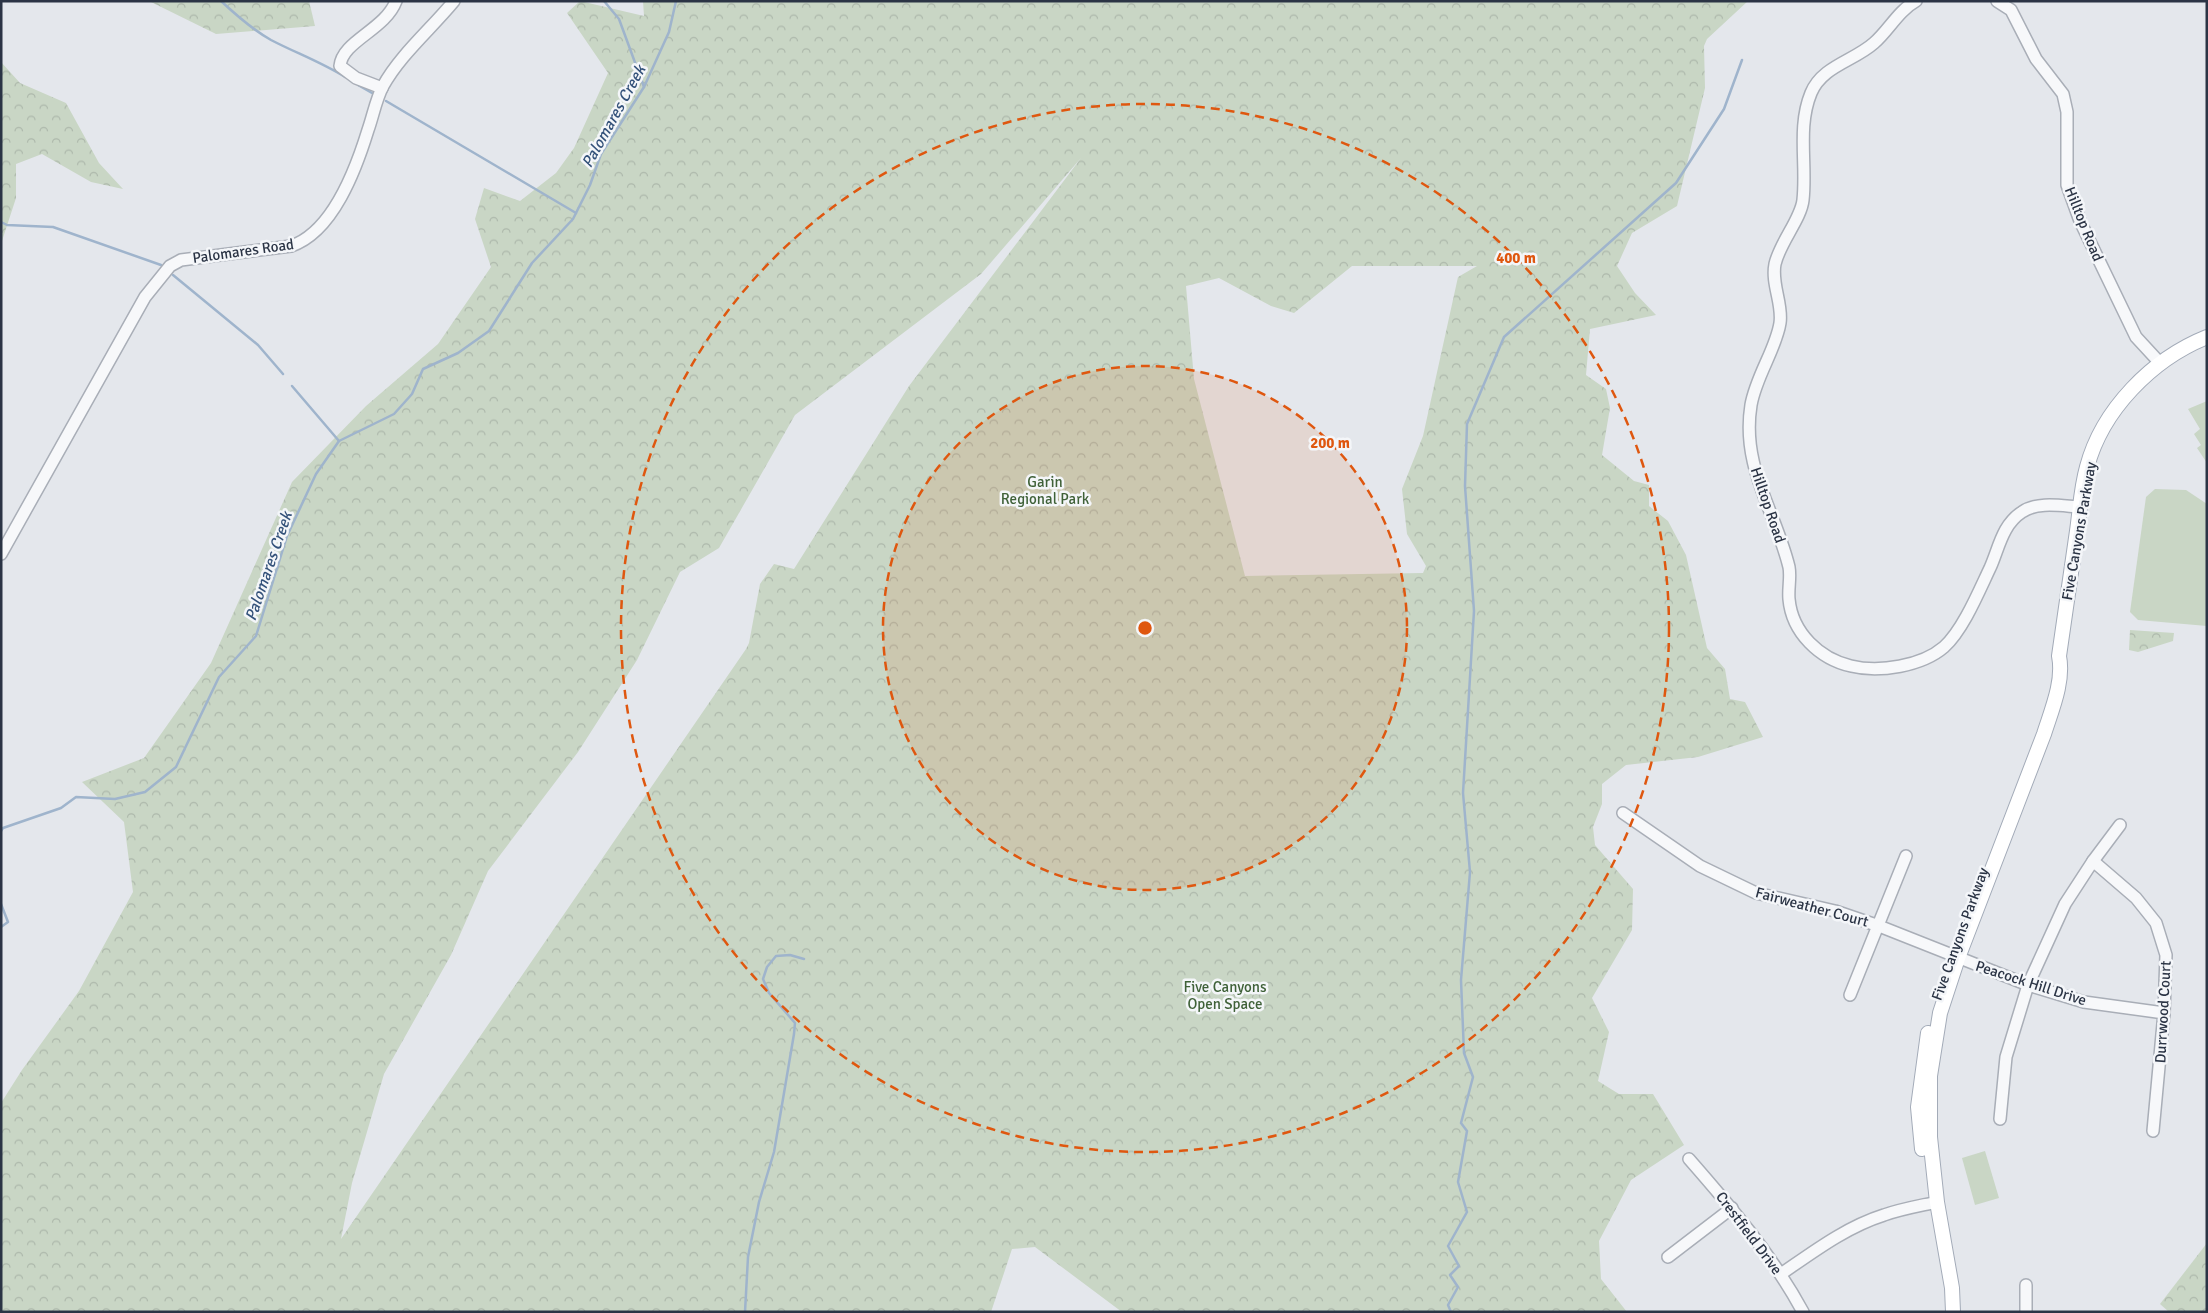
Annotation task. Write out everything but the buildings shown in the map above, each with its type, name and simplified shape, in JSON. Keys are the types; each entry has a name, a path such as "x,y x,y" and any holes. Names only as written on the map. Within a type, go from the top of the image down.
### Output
{"main road":[{"name":"Five Canyons Parkway","path":"1953,1312 1947,1253 1921,1145 1918,1107 1920,1078 1933,1009 2038,725 2053,665 2059,656 2087,467 2102,430 2117,407 2160,363 2190,343 2207,337"},
{"name":"Five Canyons Parkway","path":"1934,1203 1945,1282 1945,1312"}],"street":[{"path":"382,88 356,78 340,66 341,57 346,49 381,24 393,9 396,1"},
{"name":"Palomares Road","path":"1,554 144,297 170,266 191,257 291,246 302,242 315,233 342,192 363,147 382,88 391,72 454,1"},
{"name":"Hilltop Road","path":"1916,1 1908,5 1874,44 1828,72 1812,90 1804,118 1803,203 1787,233 1775,264 1780,322 1760,372 1752,405 1750,435 1759,487 1790,571 1789,601 1798,628 1812,646 1845,664 1874,668 1911,664 1943,648 1963,623 1991,566 2002,534 2022,512 2039,505 2080,507"},
{"name":"Hilltop Road","path":"1997,1 2011,10 2036,59 2063,94 2067,112 2067,186 2080,221 2136,337 2160,363"},
{"name":"Fairweather Court","path":"1623,813 1700,866 1756,893 1834,912 1879,926 1954,956"},
{"path":"2000,1119 2006,1057 2028,985 2065,904 2093,861 2120,825"},
{"path":"1850,995 1906,856"},
{"name":"Durrwood Court","path":"2093,861 2136,898 2156,923 2166,955 2164,1013 2153,1131"},
{"name":"Peacock Hill Drive","path":"1954,956 2028,985 2084,1002 2164,1013"},
{"name":"Crestfield Drive","path":"1689,1159 1732,1208 1780,1274 1803,1312"},
{"path":"1780,1274 1850,1229 1884,1215 1934,1203"},
{"path":"1668,1257 1732,1208"},
{"path":"2026,1285 2026,1312"}],"green space":[{"path":"149,1 309,1 315,26 216,34"},
{"path":"580,1 644,16 643,1 1748,1 1707,39 1704,46 1705,88 1677,206 1632,233 1617,266 1635,293 1656,315 1590,329 1586,375 1606,389 1610,408 1602,455 1634,481 1649,485 1649,506 1668,521 1686,555 1707,648 1725,669 1730,699 1745,702 1763,737 1698,757 1626,765 1602,784 1602,804 1593,827 1595,845 1633,889 1632,930 1592,998 1609,1032 1598,1081 1619,1094 1653,1094 1684,1145 1631,1180 1599,1241 1601,1279 1627,1312 1122,1312 1035,1247 1012,1249 991,1312 1,1312 1,1103 22,1070 79,991 133,892 124,822 82,782 144,758 211,663 292,482 366,406 438,344 491,267 475,219 484,188 520,201 556,173 574,148 608,73 567,13","holes":["1081,158 909,386 794,569 774,564 760,584 749,643 746,649 341,1239 352,1183 384,1074 451,955 488,871 578,752 637,660 680,572 719,548 795,415 981,274","1352,266 1477,266 1458,277 1423,436 1402,489 1407,534 1426,566 1423,573 1245,576 1194,379 1186,286 1219,278 1271,306 1294,313"]},
{"path":"1,62 20,83 66,103 99,163 123,189 91,182 42,154 16,164 16,198 1,244"},
{"path":"2207,401 2207,463 2197,448 2201,445 2194,434 2200,429 2188,409"},
{"path":"2155,489 2186,490 2207,504 2207,626 2138,620 2130,612 2146,497"},
{"path":"2130,630 2174,633 2173,641 2138,652 2129,650"},
{"path":"1985,1151 1999,1198 1975,1205 1962,1158"},
{"path":"2207,1243 2207,1312 2169,1312 2160,1304"}],"waterway":[{"path":"221,1 264,36 345,77"},
{"path":"604,1 619,19 644,87"},
{"name":"Palomares Creek","path":"1,831 3,828 61,808 76,797 115,799 145,792 176,767 219,677 256,636 287,536 316,474 339,441 394,414 412,394 423,369 458,353 489,331 532,263 573,219 590,185 601,154 644,87 669,32 676,1"},
{"path":"1451,1312 1448,1305 1458,1287 1450,1275 1459,1266 1448,1246 1467,1212 1458,1182 1467,1131 1461,1123 1473,1077 1464,1053 1461,980 1470,872 1463,793 1474,611 1465,486 1467,424 1504,337 1676,183 1724,109 1742,60"},
{"path":"358,85 372,93"},
{"path":"386,101 576,213"},
{"path":"1,222 7,225 53,227 161,265"},
{"path":"173,275 258,345 283,374"},
{"path":"292,386 339,441"},
{"name":"Palomares Creek","path":"1,904 8,922 1,927"},
{"path":"745,1312 748,1257 759,1202 774,1152 795,1023 769,993 763,979 767,967 776,956 790,955 804,959"}],"park label":[{"name":"Garin Regional Park","path":"1045,490"},
{"name":"Five Canyons Open Space","path":"1225,996"}]}
